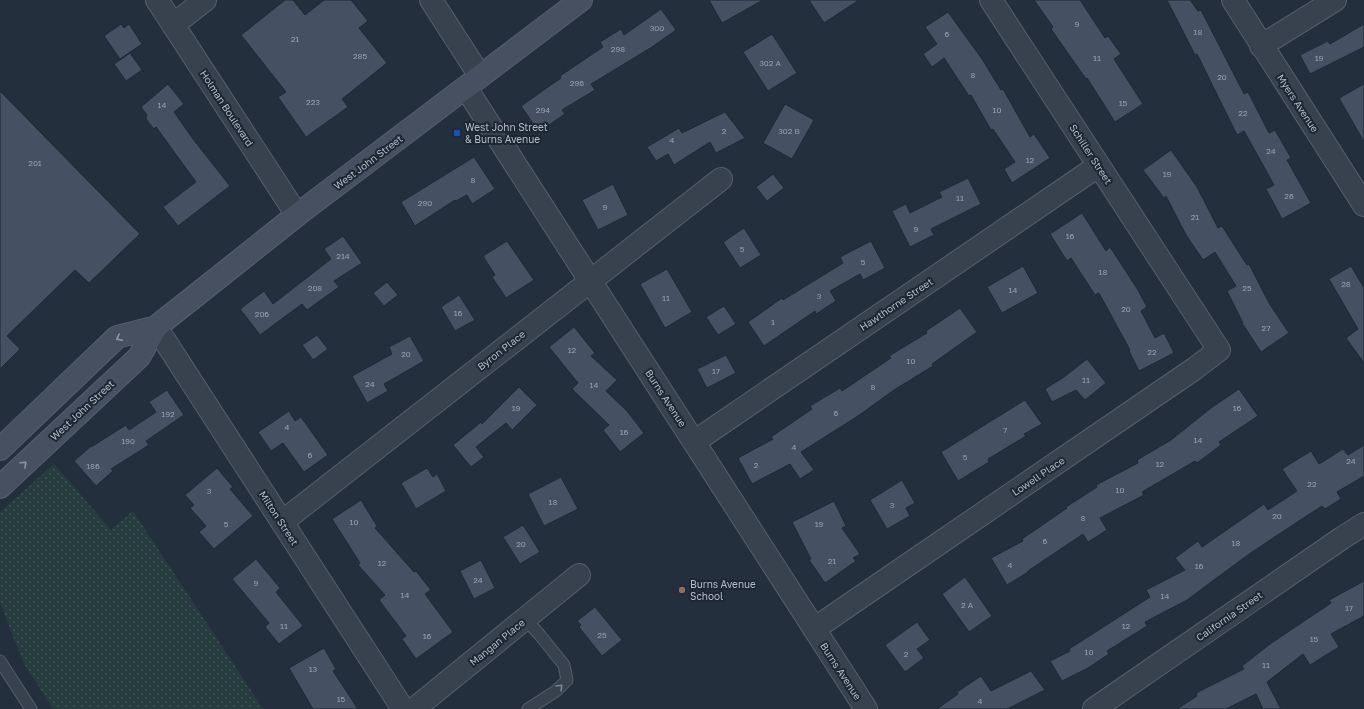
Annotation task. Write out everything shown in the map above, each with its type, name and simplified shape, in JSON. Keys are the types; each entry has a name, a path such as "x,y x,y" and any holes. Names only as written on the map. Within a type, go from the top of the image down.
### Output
{"main road":[{"name":"West John Street","path":"0,487 139,356 156,327 297,215 581,0"},
{"name":"West John Street","path":"0,449 117,337 156,327"},
{"path":"42,408 48,426 48,442"}],"street":[{"name":"Holman Boulevard","path":"157,0 297,215"},
{"path":"173,25 205,0"},
{"name":"Burns Avenue","path":"431,0 473,82 590,280 866,709"},
{"name":"Schiller Street","path":"991,0 1192,308"},
{"name":"Myers Avenue","path":"1233,0 1364,205"},
{"path":"1261,46 1335,0"},
{"name":"Hawthorne Street","path":"694,442 1098,166"},
{"name":"Byron Place","path":"282,522 721,179"},
{"name":"Lowell Place","path":"814,629 1194,369 1219,350 1192,308"},
{"name":"Milton Street","path":"156,327 403,709"},
{"name":"California Street","path":"1094,709 1364,524"},
{"name":"Mangan Place","path":"414,709 579,575"}],"lane":[{"path":"524,619 539,634 564,665 567,680 556,691 528,709"},
{"path":"0,661 31,709"}],"green space":[{"path":"54,464 111,530 133,511 263,709 53,709 23,662 0,602 0,512"}],"building":[{"path":"285,0 293,0 305,15 324,0 351,0 368,21 359,28 387,63 342,99 348,107 306,137 278,97 286,92 241,35"},
{"path":"709,0 763,0 722,23"},
{"path":"809,0 859,0 824,23"},
{"path":"1034,0 1080,0 1105,38 1108,36 1121,54 1114,59 1143,104 1115,122 1087,78 1086,79 1051,29 1053,27"},
{"path":"1167,0 1190,0 1198,11 1201,10 1244,94 1248,92 1269,133 1275,130 1291,158 1287,160 1311,203 1282,219 1266,189 1274,185 1244,131 1237,135 1197,54 1195,55"},
{"path":"661,9 676,30 652,47 591,84 595,90 562,110 565,114 539,132 521,106 561,78 560,76 603,47 600,42 621,29 624,35"},
{"path":"948,12 982,59 1001,90 1003,89 1030,137 1034,134 1050,158 1012,183 1004,169 1015,162 993,129 991,130 971,95 969,96 944,58 932,67 923,54 937,44 925,27"},
{"path":"121,24 124,28 129,24 142,44 120,59 104,36"},
{"path":"1364,24 1364,47 1310,74 1300,55 1328,41 1330,44"},
{"path":"772,34 797,73 768,91 743,52"},
{"path":"130,53 142,70 126,81 114,64"},
{"path":"168,84 184,104 174,112 230,186 178,226 163,207 196,182 156,127 154,129 146,119 147,115 141,107"},
{"path":"1364,84 1364,142 1339,98"},
{"path":"0,91 140,234 89,283 75,270 7,336 20,349 0,369"},
{"path":"785,104 814,120 792,159 763,143"},
{"path":"725,112 745,138 716,153 710,142 674,165 668,154 656,161 647,147 679,128 682,133"},
{"path":"1171,150 1197,187 1218,228 1222,226 1247,265 1249,264 1269,303 1289,333 1261,352 1242,323 1227,291 1236,286 1215,252 1203,260 1186,235 1166,196 1164,198 1143,170"},
{"path":"474,157 495,189 472,204 467,195 456,201 455,200 415,226 401,202"},
{"path":"773,174 784,188 767,201 756,187"},
{"path":"968,178 981,204 931,229 934,235 910,247 892,211 906,204 910,213 942,197 939,192"},
{"path":"613,184 628,215 598,230 582,200"},
{"path":"1082,213 1106,251 1110,247 1138,290 1147,307 1141,311 1155,338 1164,333 1174,353 1139,371 1129,351 1130,350 1099,293 1095,295 1071,258 1067,261 1050,234"},
{"path":"744,228 761,255 740,268 723,242"},
{"path":"343,236 362,263 334,281 339,287 307,310 302,304 260,335 240,309 264,291 273,304 331,259 324,249"},
{"path":"507,241 534,280 506,298 492,277 495,275 483,256"},
{"path":"871,241 885,268 863,280 860,274 830,291 836,301 816,314 815,311 764,346 748,322 782,298 783,300 843,263 840,257"},
{"path":"1023,266 1038,293 1002,313 987,287"},
{"path":"1351,266 1364,288 1364,363 1346,338 1358,329 1329,279"},
{"path":"667,269 692,312 665,328 640,284"},
{"path":"387,282 398,295 384,306 373,293"},
{"path":"459,295 475,320 455,331 441,307"},
{"path":"724,306 736,324 718,335 706,317"},
{"path":"960,308 977,332 932,364 933,366 801,452 814,470 800,479 790,464 752,484 738,458 773,439 771,437 812,409 810,406 840,388 842,391 891,358 889,356 927,333 926,331"},
{"path":"574,327 595,353 591,356 617,380 606,391 627,411 644,433 620,452 603,430 609,425 572,389 578,383 549,347"},
{"path":"317,335 328,349 313,360 302,345"},
{"path":"410,336 424,361 384,384 388,391 367,403 352,376 392,354 389,347"},
{"path":"726,355 736,373 707,388 697,369"},
{"path":"1087,359 1106,383 1085,400 1076,390 1052,402 1045,389 1064,377"},
{"path":"519,387 537,405 512,430 506,423 476,447 484,457 471,467 453,445 481,422 482,424"},
{"path":"1239,389 1258,416 1219,442 1221,445 1197,463 1195,461 1142,492 1144,495 1100,518 1107,530 1088,542 1083,534 1007,585 991,558 1023,541 1022,539 1067,508 1066,507 1097,487 1096,485 1138,463 1137,460 1171,440 1211,408"},
{"path":"167,390 184,415 146,441 149,445 111,469 113,471 96,486 74,461 91,446 126,425 129,430 156,412 149,402"},
{"path":"1025,400 1042,424 1024,434 1026,436 988,459 989,462 958,481 941,452"},
{"path":"289,411 295,421 301,417 328,455 304,472 283,443 271,451 258,432"},
{"path":"1364,445 1364,476 1337,492 1341,499 1325,509 1322,506 1245,557 1187,600 1145,622 1147,626 1107,651 1109,654 1088,668 1062,681 1050,661 1070,651 1069,649 1150,597 1146,590 1185,570 1175,558 1198,541 1202,547 1264,504 1268,510 1297,491 1282,469 1311,451 1319,464 1343,449 1348,455"},
{"path":"217,468 233,487 230,489 253,516 214,549 199,532 206,526 190,508 194,505 185,495"},
{"path":"427,468 433,477 437,474 446,491 416,509 401,483"},
{"path":"561,477 578,509 544,526 528,494"},
{"path":"902,480 915,503 906,508 910,516 887,529 870,500"},
{"path":"361,500 377,526 375,528 414,572 416,571 431,590 425,594 453,632 416,659 402,639 406,636 379,600 385,595 358,565 360,563 332,519"},
{"path":"834,501 846,526 842,528 860,554 853,558 856,561 825,583 809,560 811,559 792,522"},
{"path":"523,525 540,552 520,564 503,537"},
{"path":"256,559 280,588 276,592 303,626 279,644 265,627 269,623 232,579"},
{"path":"481,560 495,588 474,599 460,571"},
{"path":"965,577 992,616 969,632 942,594"},
{"path":"1364,581 1364,616 1331,634 1339,647 1310,665 1303,654 1267,682 1281,709 1263,709 1256,694 1226,709 1177,709 1197,696 1196,693 1244,669 1242,666 1270,644 1331,603 1329,600"},
{"path":"595,607 622,640 602,656 579,627 581,625 577,621"},
{"path":"917,622 930,640 917,649 924,658 905,672 885,645"},
{"path":"324,648 336,669 333,671 358,709 313,709 289,668"},
{"path":"1031,671 1045,690 1007,709 937,709 958,694 957,692 981,676 991,691"}],"place":[{"name":"West John Street & Burns Avenue","path":"457,133"},
{"name":"Burns Avenue School","path":"682,590"}]}
